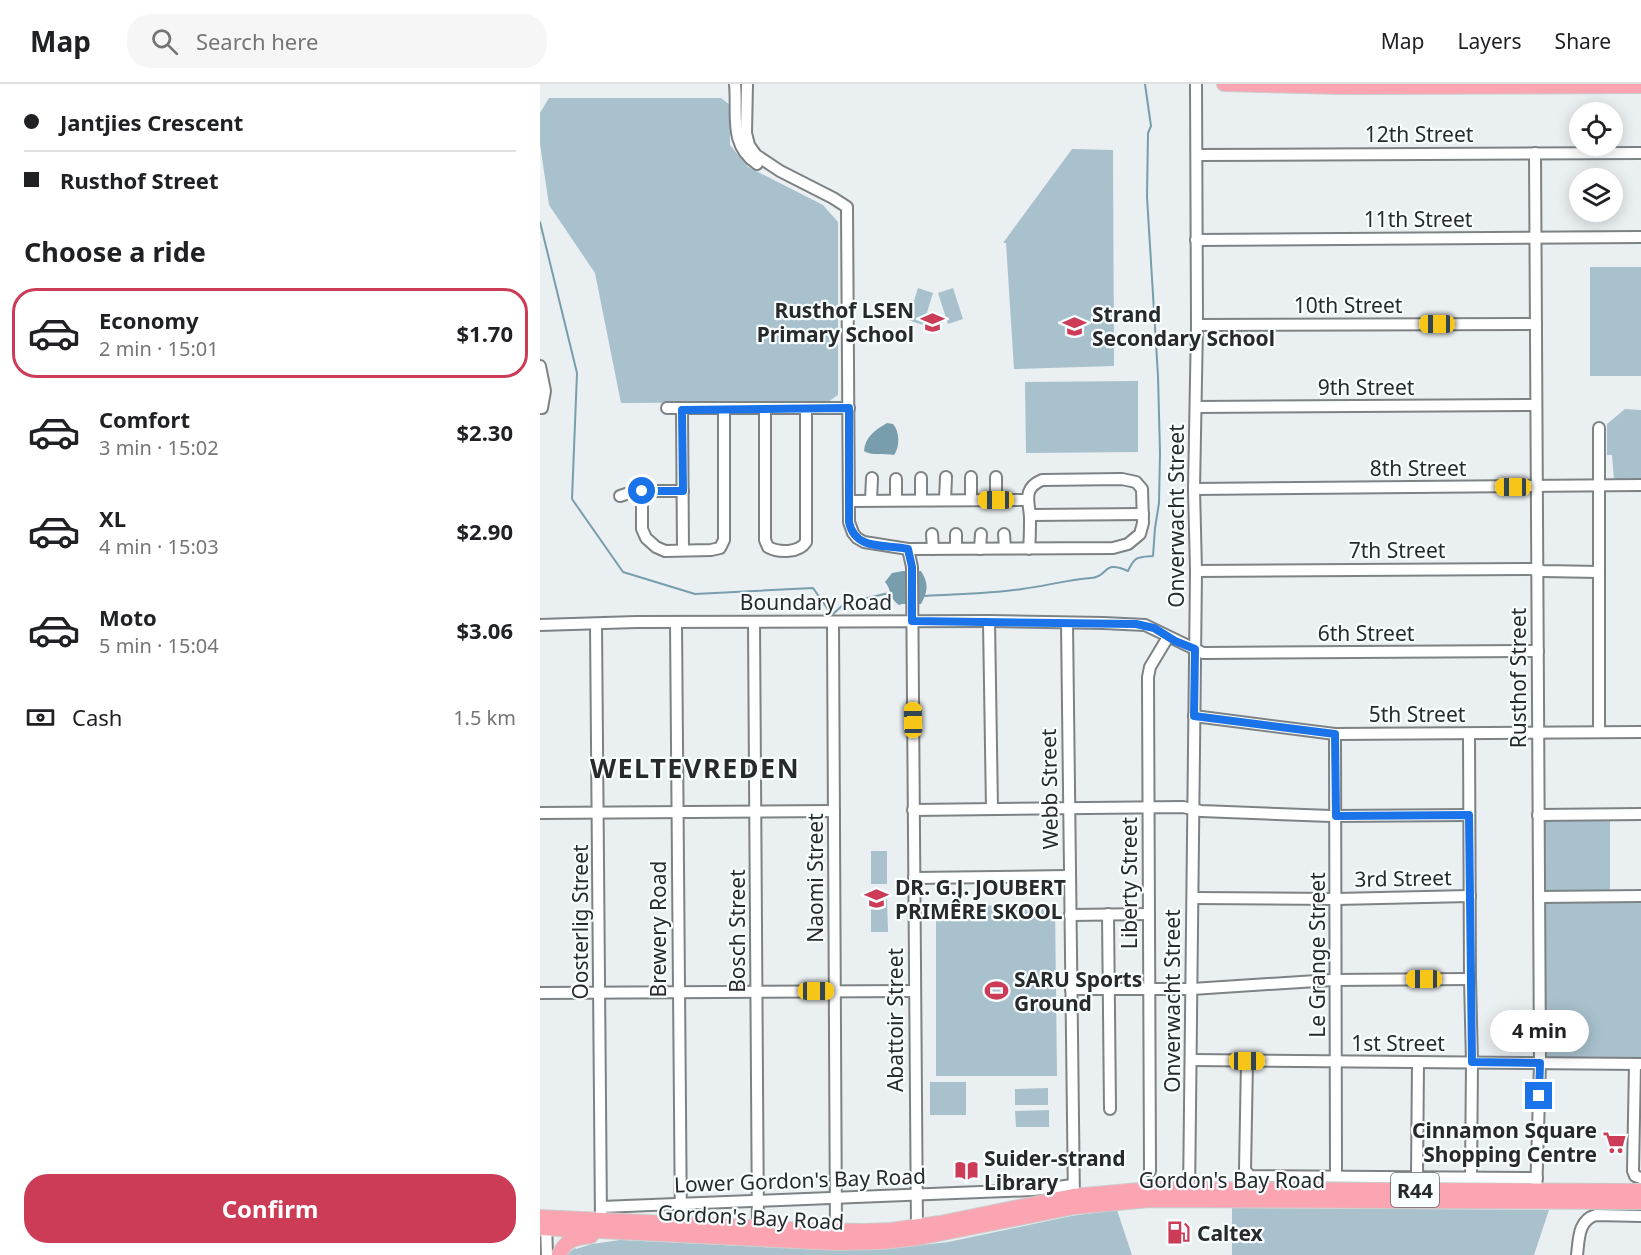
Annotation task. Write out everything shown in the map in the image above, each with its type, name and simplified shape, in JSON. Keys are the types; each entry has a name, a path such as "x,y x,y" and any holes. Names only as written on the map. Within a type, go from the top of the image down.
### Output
{"main road":[{"path":"1224,84 1342,87 1641,86"},
{"name":"Gordon's Bay Road","path":"547,1222 604,1219 681,1229 836,1237 881,1242 1073,1196 1134,1190 1190,1194 1309,1195 1537,1190 1641,1191"},
{"name":"Gordon's Bay Road","path":"1537,1190 1641,1203"},
{"name":"Gordon's Bay Road","path":"1073,1196 1128,1201 1190,1194"},
{"path":"559,1255 568,1241 604,1219"}],"street":[{"path":"735,84 736,130 739,143 744,152 756,163 772,171 780,171"},
{"path":"747,84 746,133 756,155 780,171 847,207 850,528 857,538 871,544 908,549 1029,549 1123,547 1132,542 1143,528 1142,489 1136,482 1130,480 1042,480 1038,482 1030,489 1028,500 1029,549"},
{"name":"Onverwacht Street","path":"1190,1194 1196,571 1194,489 1197,325 1196,84"},
{"name":"Rusthof Street","path":"1535,153 1540,1063 1537,1190"},
{"name":"12th Street","path":"1197,155 1641,153"},
{"name":"11th Street","path":"1196,240 1641,237"},
{"name":"10th Street","path":"1197,325 1536,324"},
{"path":"540,366 545,396 542,408 540,408"},
{"name":"9th Street","path":"1196,408 1536,405"},
{"path":"667,408 682,410 849,408"},
{"path":"765,409 765,540 768,547 776,550 796,550 804,546 806,542 806,408"},
{"path":"642,491 643,533 660,550 716,550 723,545 724,409"},
{"path":"682,410 683,550"},
{"path":"1599,428 1599,732"},
{"path":"945,500 946,477"},
{"path":"971,477 971,500"},
{"path":"996,477 996,500"},
{"path":"871,500 872,478"},
{"path":"921,478 921,500"},
{"path":"896,500 897,479"},
{"name":"8th Street","path":"1194,489 1641,485"},
{"path":"620,496 642,491 683,491"},
{"path":"849,501 1028,500"},
{"path":"1030,515 1143,514"},
{"path":"932,534 933,549"},
{"path":"956,534 956,548"},
{"path":"980,549 981,534"},
{"path":"1005,534 1005,548"},
{"name":"Abattoir Street","path":"908,549 912,569 917,1232"},
{"name":"7th Street","path":"1196,571 1537,570 1599,572"},
{"name":"Boundary Road","path":"540,625 912,621 1136,624 1154,628 1195,649"},
{"path":"989,621 992,809"},
{"name":"Brewery Road","path":"676,622 681,1229"},
{"name":"Bosch Street","path":"754,622 758,1233"},
{"name":"Naomi Street","path":"833,622 836,1237"},
{"name":"Webb Street","path":"1067,623 1073,1196"},
{"name":"Oosterlig Street","path":"596,624 604,1219"},
{"name":"Liberty Street","path":"1150,1171 1148,674 1168,637"},
{"name":"6th Street","path":"1195,649 1203,653 1538,651"},
{"name":"5th Street","path":"1194,716 1335,734 1641,732"},
{"name":"Le Grange Street","path":"1335,734 1336,1176"},
{"path":"1469,734 1471,1177"},
{"path":"913,810 1183,807 1201,812 1336,816 1469,815"},
{"path":"540,813 834,811"},
{"path":"1538,815 1641,814"},
{"path":"914,878 1070,876"},
{"path":"1539,897 1641,896"},
{"name":"3rd Street","path":"1193,898 1470,897"},
{"path":"1108,914 1110,1108"},
{"path":"1070,915 1149,914"},
{"path":"1071,989 1192,989 1336,980 1470,979"},
{"path":"540,993 914,991"},
{"name":"1st Street","path":"1191,1060 1638,1064"},
{"path":"1247,1061 1245,1170 1252,1176 1471,1177 1537,1190"},
{"path":"1417,1176 1418,1062"},
{"path":"1638,1064 1633,1171 1638,1177"},
{"name":"Lower Gordon's Bay Road","path":"604,1219 680,1204 1033,1190 1073,1196"},
{"path":"1576,1255 1581,1227 1589,1217 1596,1215 1641,1216"},
{"path":"547,1222 547,1255"},
{"path":"547,1222 553,1255"}],"shaded area":[{"path":"549,98 721,98 730,105 730,145 748,167 823,205 838,222 838,395 828,402 621,403 595,273 549,205 540,144 540,113"},
{"path":"1072,149 1113,150 1114,366 1014,369 1006,243 1003,243"},
{"path":"1590,267 1641,267 1641,376 1590,376"},
{"path":"918,288 933,293 923,325 908,320"},
{"path":"953,288 963,319 948,324 938,293"},
{"path":"1138,381 1138,452 1026,453 1025,382"},
{"path":"1625,409 1641,410 1641,480 1614,480 1612,455 1607,455 1607,424"},
{"path":"887,423 893,424 898,435 894,455 864,451 871,434"},
{"path":"921,571 924,576 927,588 921,604 899,605 892,596 885,582 892,573"},
{"path":"1610,818 1610,894 1547,892 1543,888 1543,821 1545,819"},
{"path":"871,851 887,851 887,884 871,884"},
{"path":"871,899 887,899 888,932 871,932"},
{"path":"1641,899 1641,1059 1546,1059 1544,1056 1543,907 1548,900"},
{"name":"SARU Sports Ground","path":"1055,905 1057,1076 936,1076 936,906"},
{"path":"930,1082 966,1082 966,1115 930,1115"},
{"path":"1048,1088 1048,1105 1015,1105 1015,1089"},
{"path":"1049,1110 1049,1127 1016,1127 1015,1111"},
{"path":"1232,1208 1549,1210 1534,1255 1232,1255"},
{"path":"1117,1210 1132,1255 566,1255 575,1248 620,1240 823,1250 880,1250 948,1242 1071,1216"}],"waterway":[{"path":"925,596 1010,591 1097,577 1114,567 1128,571 1138,558 1153,556 1159,503 1160,453 1158,376 1147,197 1148,133 1151,126 1145,84"},
{"path":"540,222 577,373 572,499 623,572 695,594 813,588 832,615 845,603 889,593"},
{"path":"803,1217 803,1222"}],"place":[{"name":"Rusthof LSEN Primary School","path":"932,322"},
{"name":"Strand Secondary School","path":"1074,326"},
{"name":"DR. G.J. JOUBERT PRIMÊRE SKOOL","path":"877,899"},
{"name":"SARU Sports Ground","path":"996,991"},
{"name":"Cinnamon Square Shopping Centre","path":"1615,1142"},
{"name":"Suider-strand Library","path":"966,1170"},
{"name":"Caltex","path":"1179,1233"}],"district":[{"name":"WELTEVREDEN","path":"695,767"}],"route":[{"path":"642,491 683,491 682,410 849,408 850,528 857,538 864,542 908,549 912,567 912,621 1103,622 1145,625 1154,628 1175,641 1195,649 1194,716 1335,734 1336,816 1469,815 1472,1062 1540,1063 1539,1096"}]}
